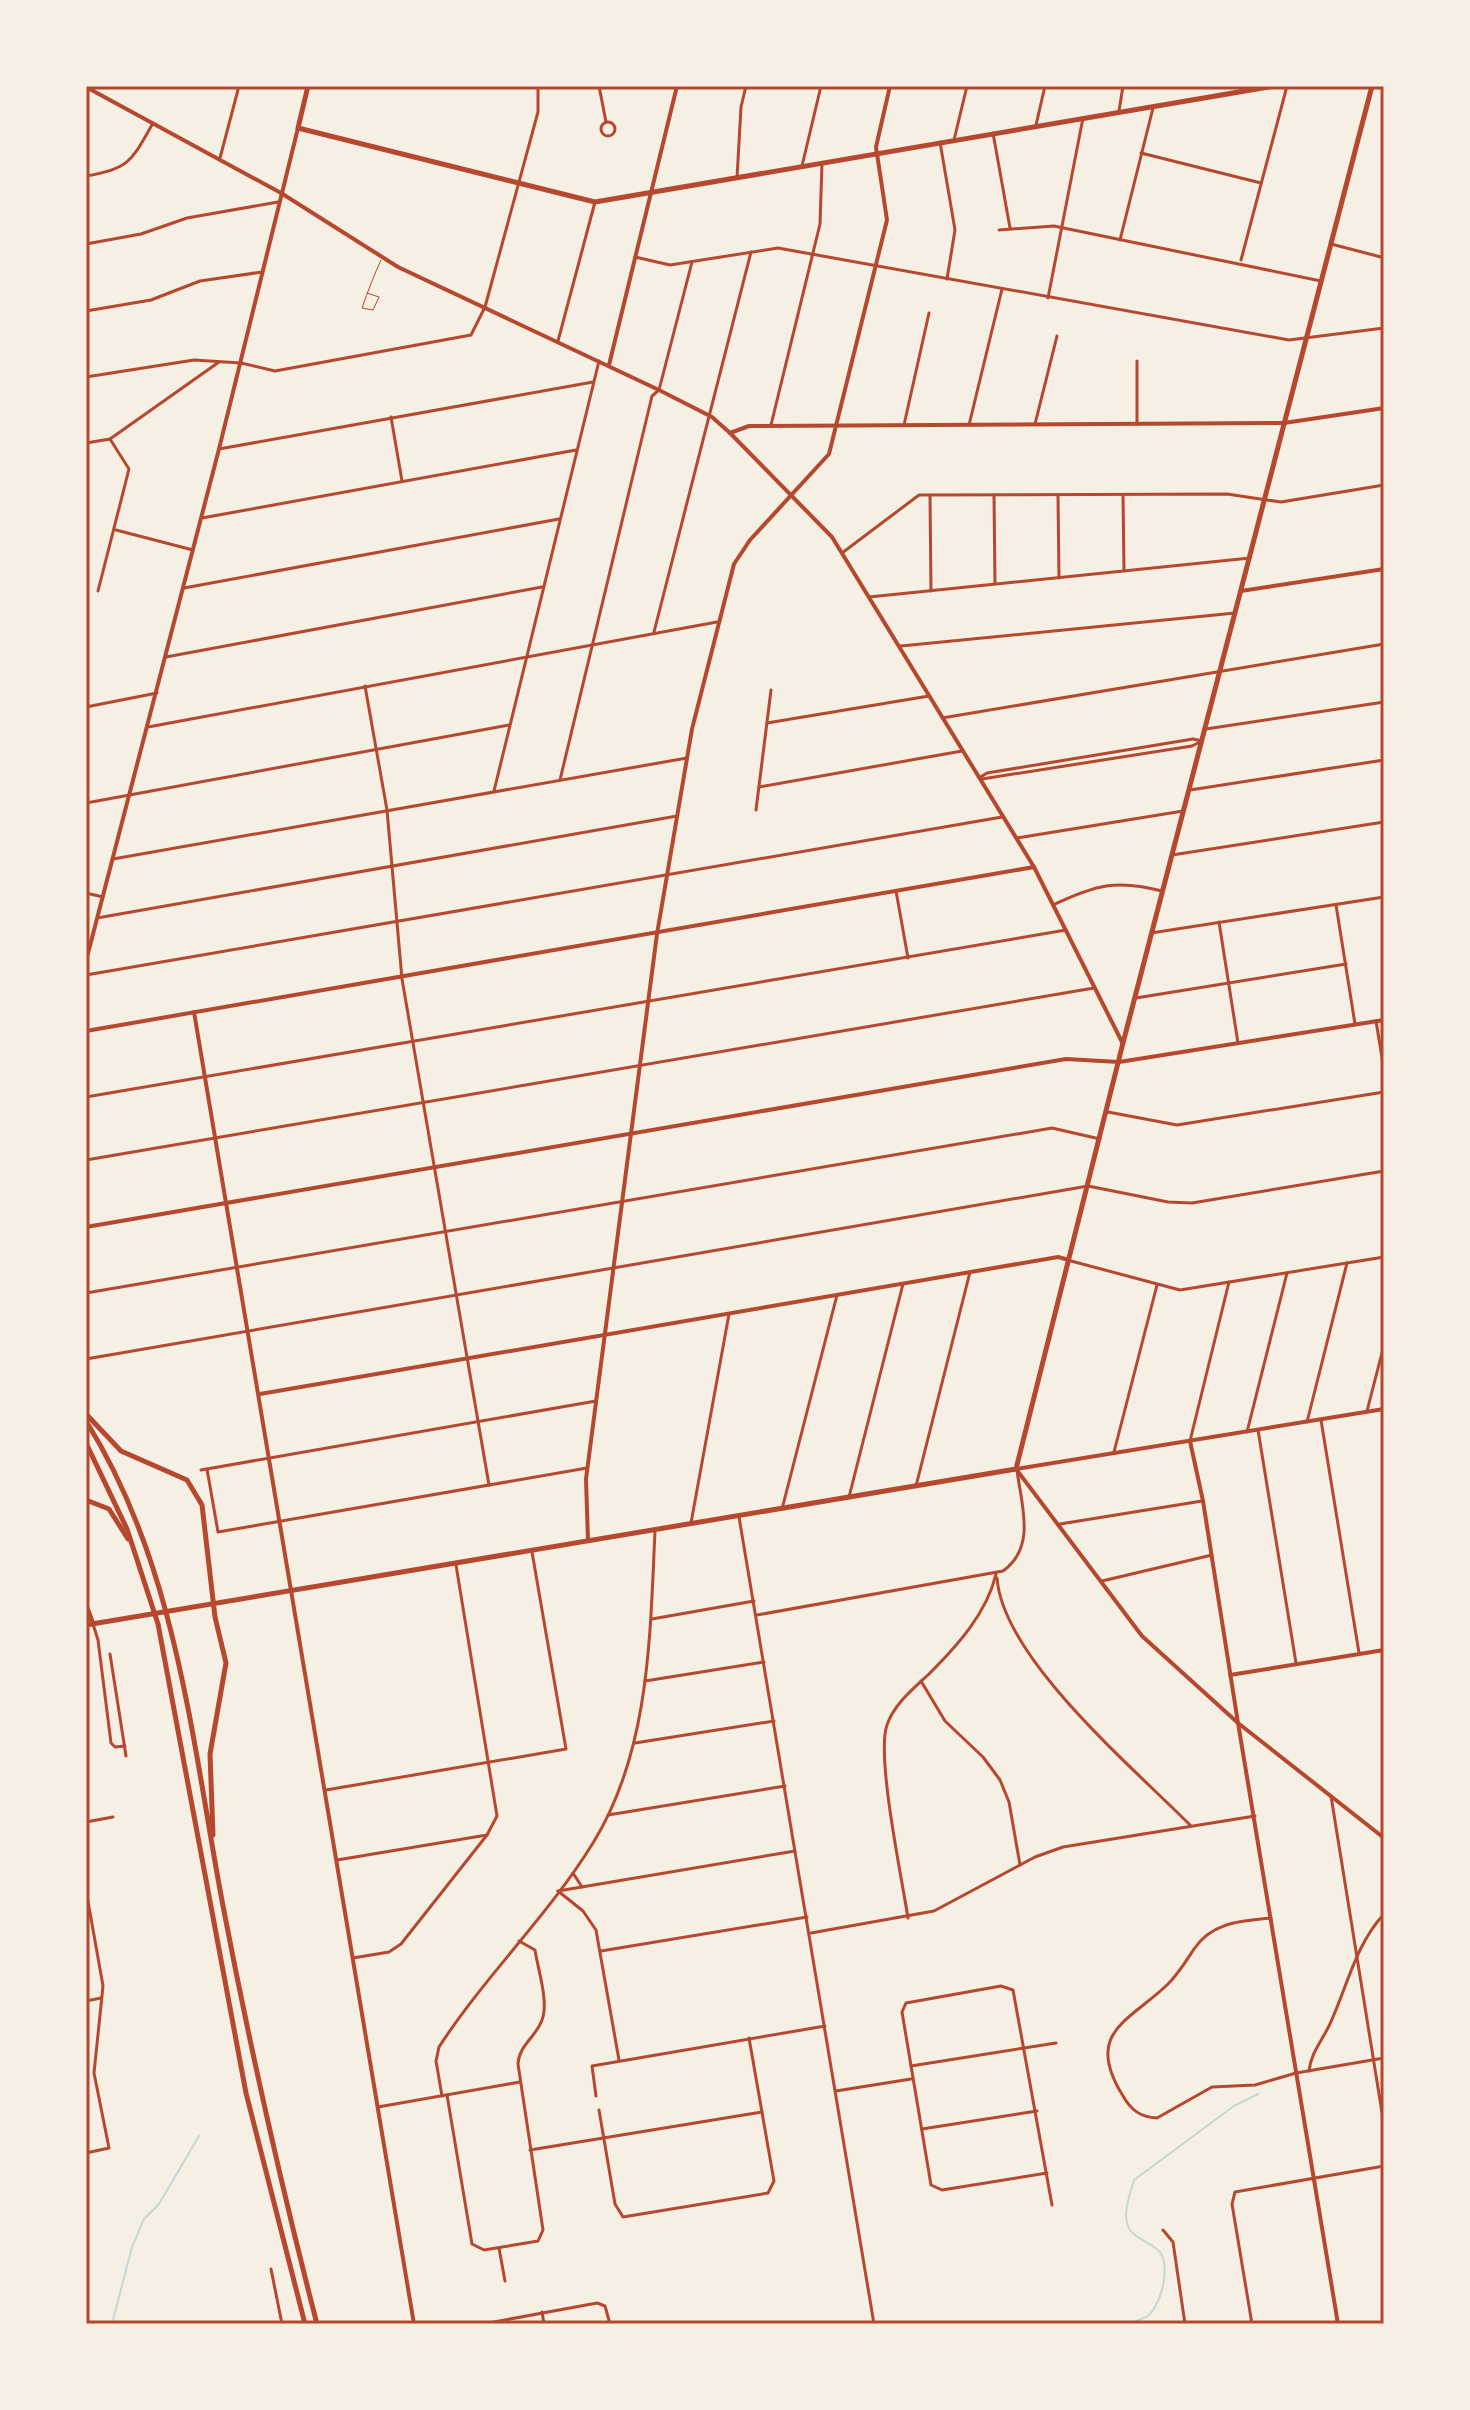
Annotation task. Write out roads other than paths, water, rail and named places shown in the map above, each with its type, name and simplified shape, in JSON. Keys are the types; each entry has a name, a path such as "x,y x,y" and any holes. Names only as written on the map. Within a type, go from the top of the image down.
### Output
{"main road":[{"path":"308,86 298,128 595,202 1274,86"},
{"path":"86,1605 90,1625 1016,1469 1134,998 1372,86"},
{"path":"86,1414 121,1451 177,1474 195,1490 204,1515 213,1604 226,1663 210,1754 214,1856"},
{"path":"86,1421 131,1507 159,1586 172,1636 260,2098 319,2324"},
{"path":"86,1443 124,1521 148,1588 161,1638 246,2093 305,2324"},
{"path":"86,1500 102,1504 114,1515 148,1588"}],"street":[{"path":"220,158 239,86"},
{"path":"86,377 194,360 241,363 275,371 471,335 485,307 518,185 539,106 538,86"},
{"path":"599,86 606,123"},
{"path":"609,365 677,86"},
{"path":"737,178 741,107 746,86"},
{"path":"802,166 821,86"},
{"path":"588,1543 584,1502 587,1468 657,934 691,736 717,622 737,558 827,458 837,426 887,220 876,153 890,86"},
{"path":"954,140 967,86"},
{"path":"1036,126 1045,86"},
{"path":"1119,111 1123,86"},
{"path":"1241,262 1287,86"},
{"path":"86,87 281,193 382,257 659,390 712,417 730,433 824,527 842,553 1034,867 1123,1043"},
{"path":"1120,240 1154,105"},
{"path":"1048,298 1083,118"},
{"path":"86,176 114,171 128,164 153,123"},
{"path":"86,961 202,518 298,128"},
{"path":"993,133 1010,229"},
{"path":"940,142 955,230 947,279"},
{"path":"1141,153 1261,183"},
{"path":"770,426 820,224 822,163"},
{"path":"86,244 141,234 187,218 278,202"},
{"path":"558,341 595,202"},
{"path":"999,230 1060,228 1241,262 1321,281"},
{"path":"1331,244 1381,257"},
{"path":"635,257 670,265 778,248 1289,340 1384,328"},
{"path":"654,633 712,417 751,252"},
{"path":"560,780 652,396 659,390 692,262"},
{"path":"86,311 151,300 200,281 262,272"},
{"path":"969,425 1002,289"},
{"path":"904,425 929,313"},
{"path":"1035,424 1057,336"},
{"path":"494,791 599,361"},
{"path":"1137,361 1137,424"},
{"path":"86,443 110,439 219,362"},
{"path":"219,449 593,382"},
{"path":"730,433 749,426 1284,423 1384,408"},
{"path":"391,417 403,482"},
{"path":"98,591 129,467 110,439"},
{"path":"202,518 576,450"},
{"path":"842,553 919,495 1227,494 1264,501 1384,485"},
{"path":"930,495 931,591"},
{"path":"994,495 995,584"},
{"path":"1058,495 1059,578"},
{"path":"1123,495 1124,571"},
{"path":"184,588 559,519"},
{"path":"114,529 193,550"},
{"path":"869,597 1250,558"},
{"path":"1241,591 1384,569"},
{"path":"166,657 542,587"},
{"path":"899,646 1235,613"},
{"path":"148,727 717,622"},
{"path":"942,718 1384,644"},
{"path":"365,686 387,810 402,979 489,1485"},
{"path":"756,810 771,690"},
{"path":"86,707 157,693"},
{"path":"767,723 929,696"},
{"path":"1205,729 1384,702"},
{"path":"86,803 509,725"},
{"path":"979,778 987,773 1193,739 1202,741"},
{"path":"759,787 962,751"},
{"path":"113,859 687,758"},
{"path":"1189,790 1384,760"},
{"path":"1016,838 1183,811"},
{"path":"97,918 677,816"},
{"path":"86,975 1002,817"},
{"path":"1172,855 1384,822"},
{"path":"86,1031 402,979 1034,867"},
{"path":"1053,905 1084,890 1129,882 1162,891"},
{"path":"896,891 908,958"},
{"path":"86,893 103,897"},
{"path":"1151,933 1384,897"},
{"path":"1336,905 1355,1024"},
{"path":"1219,922 1238,1043"},
{"path":"86,1097 1066,930"},
{"path":"1134,998 1346,964"},
{"path":"86,1160 1094,988"},
{"path":"194,1012 282,1521 414,2324"},
{"path":"86,1227 1066,1059 1119,1062 1384,1020"},
{"path":"1376,1021 1384,1070"},
{"path":"1107,1112 1177,1125 1384,1092"},
{"path":"86,1293 1052,1128 1100,1139"},
{"path":"86,1359 1088,1186 1168,1202 1192,1203 1384,1171"},
{"path":"259,1394 1058,1257 1184,1290 1384,1257"},
{"path":"1307,1422 1347,1263"},
{"path":"916,1487 970,1272"},
{"path":"1247,1432 1287,1273"},
{"path":"1229,1282 1190,1441 1203,1501 1338,2324"},
{"path":"848,1499 903,1284"},
{"path":"1114,1454 1157,1285"},
{"path":"782,1510 837,1295"},
{"path":"690,1525 729,1314"},
{"path":"1367,1412 1384,1345"},
{"path":"201,1470 596,1401"},
{"path":"1016,1469 1384,1409"},
{"path":"1321,1420 1359,1654"},
{"path":"1258,1430 1296,1664"},
{"path":"207,1469 218,1532 587,1468"},
{"path":"1016,1469 1142,1636 1238,1723 1384,1838"},
{"path":"757,1615 996,1574 1014,1562 1024,1543 1016,1469"},
{"path":"1060,1524 1203,1501"},
{"path":"739,1517 874,2324"},
{"path":"519,1941 535,1950 544,2011 540,2026 519,2054 520,2082 542,2236 535,2242 480,2250 471,2241 436,2061 439,2047 519,1941 572,1872 608,1815 634,1744 645,1682 655,1531"},
{"path":"326,1790 566,1749 532,1552"},
{"path":"1102,1581 1212,1555"},
{"path":"353,1958 383,1953 401,1944 487,1835 498,1812 456,1565"},
{"path":"908,1918 884,1739 891,1715 966,1632 992,1591 996,1574"},
{"path":"996,1574 1003,1605 1039,1667 1191,1826"},
{"path":"651,1619 754,1601"},
{"path":"90,1625 101,1658 111,1743 115,1747 125,1746"},
{"path":"1230,1675 1384,1650"},
{"path":"101,1658 110,1656 126,1756"},
{"path":"645,1682 764,1662"},
{"path":"921,1681 945,1721 983,1757 1000,1780 1009,1802 1020,1865"},
{"path":"634,1744 774,1721"},
{"path":"608,1815 785,1786"},
{"path":"1331,1796 1384,2125"},
{"path":"810,1934 908,1918 953,1904 1020,1865 1063,1847 1255,1816"},
{"path":"86,1822 113,1817"},
{"path":"337,1860 487,1835"},
{"path":"558,1891 796,1851"},
{"path":"572,1872 582,1887"},
{"path":"86,1890 103,1986 94,2073 109,2148 86,2153"},
{"path":"558,1891 591,1921 601,1951 619,2061"},
{"path":"1309,2071 1312,2055 1329,2025 1371,1928 1384,1914"},
{"path":"601,1951 807,1917"},
{"path":"1271,1918 1224,1925 1206,1935 1166,1986 1120,2021 1112,2039 1108,2063 1114,2082 1128,2104 1147,2118 1166,2115 1212,2087 1255,2085 1296,2073 1384,2058"},
{"path":"86,1928 92,1927"},
{"path":"1047,2173 936,2189 928,2179 904,2005 1006,1986 1013,1990 1037,2111 1047,2173 1052,2205"},
{"path":"86,2001 101,1998"},
{"path":"596,2096 592,2066 825,2026"},
{"path":"599,2110 615,2204 623,2217 768,2193 774,2185 749,2038"},
{"path":"911,2066 1056,2043"},
{"path":"86,2074 94,2073"},
{"path":"836,2091 912,2079"},
{"path":"378,2107 520,2082"},
{"path":"921,2129 1037,2111"},
{"path":"530,2150 762,2112"},
{"path":"1241,2324 1252,2323 1234,2195 1244,2188 1384,2166"},
{"path":"1163,2230 1173,2242 1185,2324"},
{"path":"499,2248 505,2281"},
{"path":"271,2269 282,2324"},
{"path":"483,2324 600,2303 607,2310 610,2324"},
{"path":"542,2312 544,2324"}],"lane":[{"path":"367,293 379,297 373,310 362,309 367,293 382,257"}],"waterway":[{"path":"1122,2324 1144,2318 1151,2312 1163,2287 1165,2267 1160,2252 1133,2233 1127,2224 1127,2205 1134,2180 1234,2106 1258,2094"},
{"path":"112,2324 132,2247 144,2219 159,2204 199,2136"}]}
